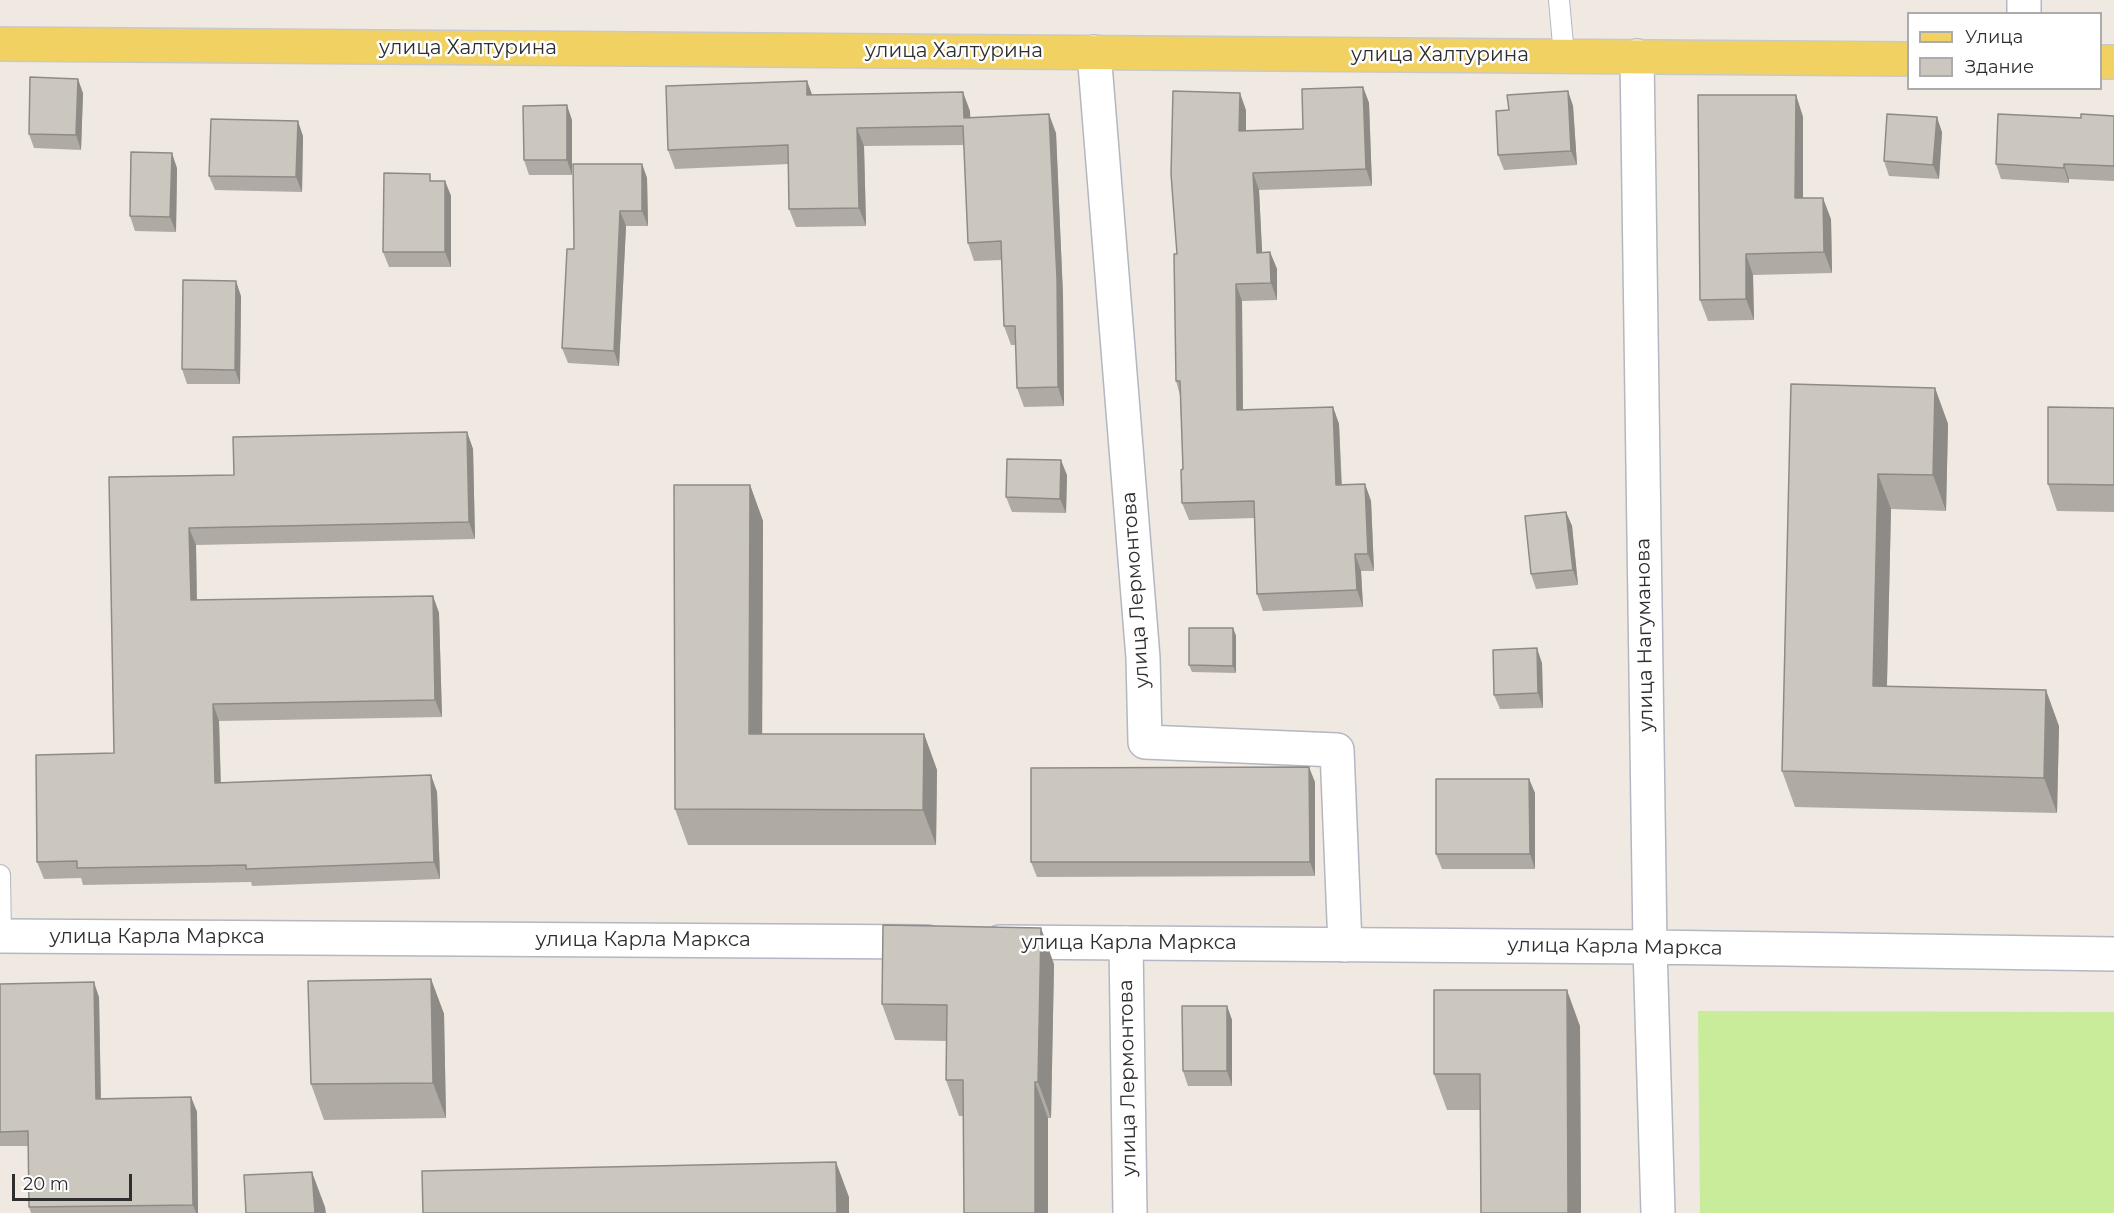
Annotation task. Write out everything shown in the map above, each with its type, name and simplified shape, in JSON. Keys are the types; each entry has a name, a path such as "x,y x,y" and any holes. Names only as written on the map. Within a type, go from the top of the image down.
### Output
{"main road":[{"name":"улица Халтурина","path":"0,44 1907,59"}],"street":[{"name":"улица Лермонтова","path":"1094,52 1143,658 1145,742 1337,750 1345,945"},
{"name":"улица Нагуманова","path":"1637,56 1650,947 1658,1213"},
{"name":"улица Карла Маркса","path":"1,936 1650,947 2114,954"},
{"name":"улица Лермонтова","path":"1126,943 1130,1213"}],"lane":[{"path":"1559,0 1564,56"},
{"path":"0,875 1,936"}],"green space":[{"path":"1698,1011 2114,1012 2114,1213 1700,1213"}],"building":[{"path":"30,77 78,79 76,135 29,134"},
{"path":"807,81 807,95 963,92 964,118 1049,114 1057,278 1058,387 1017,388 1015,326 1004,326 1001,241 968,243 963,126 857,128 859,208 789,209 788,145 668,150 666,86"},
{"path":"1363,87 1366,169 1253,173 1257,253 1270,252 1271,283 1236,284 1237,410 1333,407 1336,485 1365,484 1368,554 1355,554 1357,590 1257,594 1254,501 1182,503 1180,381 1176,381 1174,254 1177,254 1171,174 1173,91 1240,93 1239,131 1303,129 1302,89"},
{"path":"1568,91 1571,151 1498,155 1496,111 1509,110 1507,95"},
{"path":"1698,95 1796,95 1795,198 1823,198 1824,252 1746,254 1746,299 1700,300"},
{"path":"567,105 567,160 524,160 523,106"},
{"path":"1887,114 1937,117 1933,165 1884,161"},
{"path":"1998,114 2081,118 2081,114 2114,116 2114,166 2064,164 2064,168 1996,164"},
{"path":"211,119 298,121 296,177 209,176"},
{"path":"131,152 172,153 170,217 130,216"},
{"path":"573,164 642,164 642,211 620,211 614,351 562,348 567,249 574,249"},
{"path":"384,173 430,174 430,181 445,181 445,252 383,252"},
{"path":"183,280 236,281 235,370 182,369"},
{"path":"1791,384 1935,388 1933,475 1878,474 1873,686 2046,690 2044,778 1782,771"},
{"path":"2048,407 2114,408 2114,485 2048,484"},
{"path":"467,432 469,522 189,528 191,600 433,596 435,700 213,704 215,783 431,775 434,862 246,869 246,865 77,868 77,861 37,862 36,755 114,753 109,477 234,475 233,437"},
{"path":"1007,459 1061,460 1060,499 1006,497"},
{"path":"674,485 750,485 749,734 924,734 923,810 675,809"},
{"path":"1566,512 1573,570 1531,574 1525,516"},
{"path":"1189,628 1233,628 1233,666 1189,665"},
{"path":"1537,648 1538,693 1494,695 1493,650"},
{"path":"1309,767 1310,862 1031,862 1031,768"},
{"path":"1436,779 1529,779 1530,854 1436,854"},
{"path":"883,925 1041,928 1038,1082 1035,1082 1035,1213 964,1213 963,1080 946,1080 947,1005 882,1004"},
{"path":"431,979 433,1083 311,1084 308,981"},
{"path":"94,982 96,1099 191,1097 193,1205 29,1207 28,1131 0,1132 0,984"},
{"path":"1434,990 1567,990 1568,1213 1481,1213 1480,1074 1434,1074"},
{"path":"1182,1006 1227,1006 1227,1071 1183,1071"},
{"path":"836,1162 837,1213 423,1213 422,1171"},
{"path":"312,1172 315,1213 246,1213 244,1175"}]}
